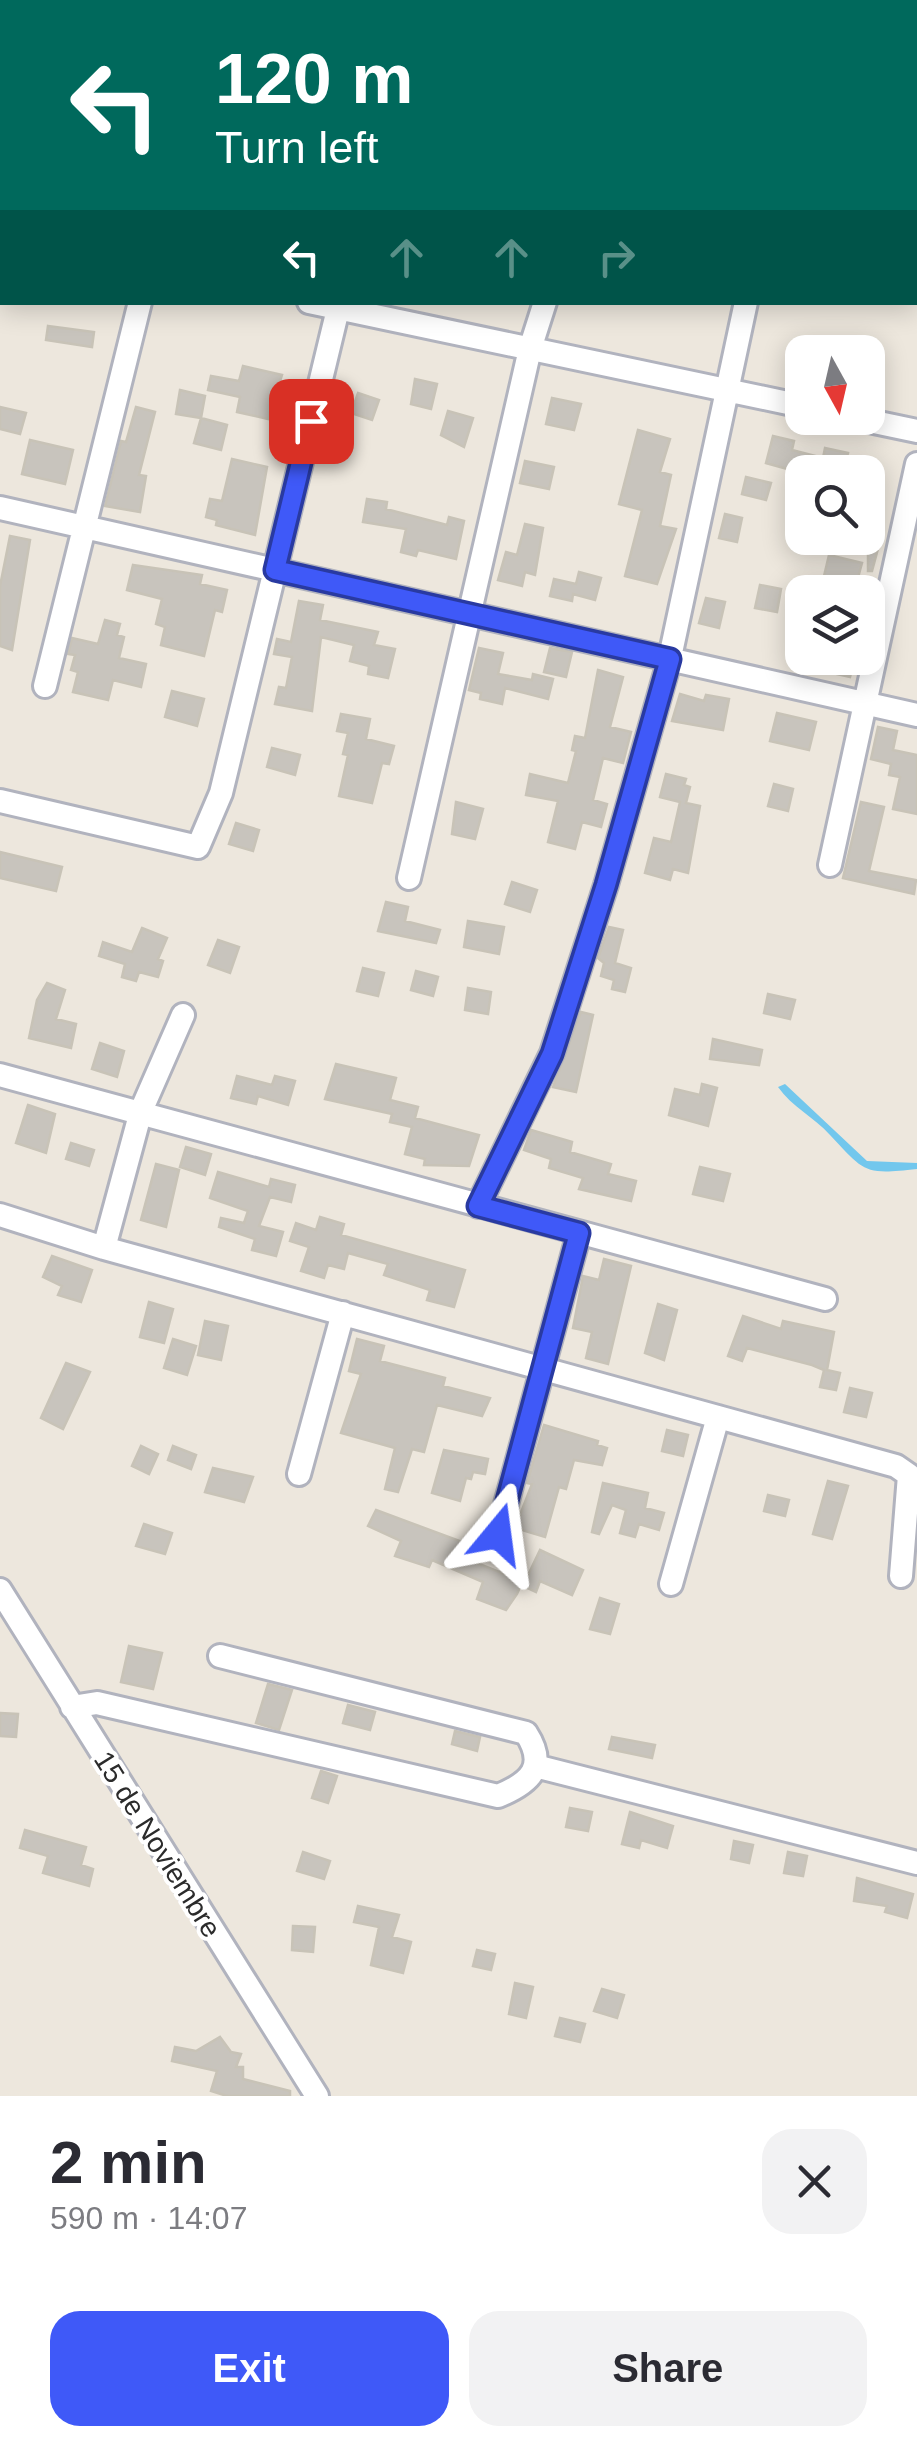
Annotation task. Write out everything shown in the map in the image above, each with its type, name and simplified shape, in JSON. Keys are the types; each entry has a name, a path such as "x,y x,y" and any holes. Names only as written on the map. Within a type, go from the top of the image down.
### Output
{"street":[{"path":"46,686 139,305"},
{"path":"321,305 785,402"},
{"path":"409,878 530,349 544,305"},
{"path":"478,1206 552,1054 606,885 670,659 745,305"},
{"path":"0,801 198,847 221,794 338,309"},
{"path":"885,424 917,430"},
{"path":"830,865 917,464"},
{"path":"0,508 917,714"},
{"path":"104,1248 140,1111 183,1015"},
{"path":"0,1075 825,1299"},
{"path":"0,1215 104,1248 896,1466 909,1475 901,1576"},
{"path":"498,1534 579,1233"},
{"path":"299,1474 342,1314"},
{"path":"671,1584 718,1417"},
{"name":"15 de Noviembre","path":"0,1590 317,2096"},
{"path":"72,1707 97,1703 498,1796 524,1786 536,1766 535,1748 526,1734 220,1656"},
{"path":"536,1766 917,1864"}],"water":[{"path":"785,1084 867,1161 917,1163 917,1169 875,1171 859,1164 778,1087"}],"building":[{"path":"48,326 94,332 92,347 46,340"},
{"path":"243,366 282,375 268,419 237,412 240,397 208,390 211,376 239,381"},
{"path":"415,379 437,384 431,409 411,404"},
{"path":"180,390 205,396 201,418 176,414"},
{"path":"358,393 379,400 372,420 351,413"},
{"path":"552,398 581,404 574,430 546,424"},
{"path":"0,407 26,413 20,434 0,429"},
{"path":"136,407 155,412 139,475 146,476 140,512 105,506 121,441 126,442"},
{"path":"448,411 473,418 464,447 441,435"},
{"path":"201,418 227,425 221,450 194,443"},
{"path":"638,430 670,439 660,472 671,475 660,526 676,529 657,584 625,576 642,510 619,504"},
{"path":"773,436 794,441 792,450 811,455 785,455 785,468 766,463"},
{"path":"30,440 73,450 65,484 22,474"},
{"path":"825,448 847,455 824,455"},
{"path":"232,459 267,467 255,535 216,525 217,520 206,517 210,499 222,501"},
{"path":"525,461 554,467 549,489 520,483"},
{"path":"746,477 771,483 766,500 742,494"},
{"path":"367,499 387,502 386,509 447,525 449,517 464,521 456,559 418,550 416,556 401,552 406,529 363,522"},
{"path":"725,514 742,518 737,542 719,538"},
{"path":"525,524 543,528 535,575 525,572 522,586 498,580 506,552 517,555"},
{"path":"10,536 30,540 12,650 0,646 0,586"},
{"path":"829,555 862,563 859,575 824,575"},
{"path":"868,555 876,555 872,571 868,571"},
{"path":"133,565 202,575 200,584 227,590 222,612 215,610 204,656 161,645 165,627 156,624 162,599 127,590"},
{"path":"579,572 601,578 595,600 573,594 572,601 550,596 554,579 576,584"},
{"path":"760,585 781,589 777,612 755,608"},
{"path":"706,598 725,602 719,628 699,623"},
{"path":"299,601 323,605 320,620 378,632 374,645 395,649 388,678 368,674 369,666 350,661 354,645 321,637 312,711 275,704 279,687 286,688 292,657 274,654 277,639 291,642"},
{"path":"105,620 120,624 117,635 124,637 119,658 146,664 141,687 113,680 108,700 73,692 78,672 71,670 75,655 68,654 72,638 98,644"},
{"path":"479,648 503,653 498,674 532,680 533,674 553,679 548,699 505,688 502,704 480,699 481,693 469,690"},
{"path":"550,648 572,652 566,677 544,672"},
{"path":"598,670 623,677 610,727 631,732 623,763 603,758 593,800 607,804 601,827 582,822 575,849 548,842 558,801 526,795 530,774 568,783 576,751 572,750 575,736 585,738"},
{"path":"172,691 204,699 197,726 165,717"},
{"path":"680,694 704,701 706,695 729,699 723,730 672,721"},
{"path":"777,713 816,722 809,750 770,741"},
{"path":"341,714 370,719 366,739 394,746 389,764 382,763 372,803 339,796 348,755 343,754 348,733 337,731"},
{"path":"878,727 897,731 893,750 917,755 917,814 893,809 900,777 889,775 891,764 871,759"},
{"path":"272,748 300,755 295,775 267,767"},
{"path":"666,774 686,779 684,785 690,787 686,803 700,806 688,873 673,869 670,880 645,873 654,838 671,842 680,802 660,797"},
{"path":"774,784 793,789 788,811 768,806"},
{"path":"456,802 483,809 475,839 452,834"},
{"path":"861,802 884,807 869,871 916,880 914,894 843,878"},
{"path":"236,823 259,830 253,851 229,844"},
{"path":"0,852 62,867 56,891 0,878"},
{"path":"512,882 537,890 530,912 505,904"},
{"path":"386,902 408,907 405,921 440,930 436,943 378,931"},
{"path":"468,921 504,927 499,954 464,947"},
{"path":"609,927 623,930 615,963 631,968 625,992 612,989 614,980 601,976 604,963 598,958"},
{"path":"142,928 167,938 158,959 163,961 158,977 139,972 136,981 122,977 125,964 99,956 103,942 132,952"},
{"path":"218,940 239,947 230,973 208,965"},
{"path":"363,968 384,973 378,996 357,991"},
{"path":"416,971 438,977 433,996 411,990"},
{"path":"47,983 65,990 56,1019 76,1024 71,1048 29,1038 37,1000"},
{"path":"468,988 491,992 488,1014 465,1010"},
{"path":"768,994 795,1000 790,1019 764,1013"},
{"path":"581,1012 593,1015 576,1092 553,1087"},
{"path":"713,1039 762,1050 759,1065 710,1059"},
{"path":"100,1043 124,1051 117,1077 92,1069"},
{"path":"336,1064 396,1078 390,1100 418,1107 415,1118 479,1135 469,1166 424,1165 425,1159 405,1154 412,1127 390,1122 392,1114 325,1099"},
{"path":"237,1076 272,1085 275,1076 295,1081 288,1105 258,1096 256,1104 231,1098"},
{"path":"702,1084 717,1088 708,1126 669,1115 675,1089 700,1095"},
{"path":"28,1105 55,1114 46,1153 16,1143"},
{"path":"531,1130 572,1142 570,1152 611,1164 608,1174 636,1181 631,1201 579,1189 583,1178 549,1168 551,1159 524,1150"},
{"path":"71,1143 94,1150 89,1166 66,1159"},
{"path":"186,1147 211,1154 205,1175 180,1167"},
{"path":"156,1164 179,1170 166,1227 141,1220"},
{"path":"700,1167 730,1174 723,1201 693,1194"},
{"path":"218,1172 269,1187 271,1179 295,1185 291,1202 270,1197 259,1226 283,1232 276,1256 252,1250 255,1239 219,1227 221,1218 244,1223 248,1211 210,1198"},
{"path":"320,1217 344,1224 341,1235 465,1270 454,1307 427,1300 430,1290 384,1275 388,1264 348,1253 344,1269 328,1265 324,1278 301,1271 309,1247 290,1241 296,1223 316,1230"},
{"path":"52,1256 92,1270 81,1302 58,1295 62,1286 43,1277"},
{"path":"604,1259 631,1266 608,1364 586,1358 592,1332 573,1328 583,1276 599,1280"},
{"path":"149,1302 173,1309 164,1343 140,1337"},
{"path":"658,1304 677,1310 664,1360 645,1353"},
{"path":"743,1316 781,1329 783,1321 834,1332 827,1370 840,1373 836,1390 820,1387 824,1370 812,1365 747,1348 742,1361 728,1356"},
{"path":"205,1321 228,1326 221,1360 198,1355"},
{"path":"173,1339 196,1346 187,1375 164,1368"},
{"path":"357,1339 384,1346 380,1361 445,1378 443,1386 490,1398 482,1416 437,1405 424,1452 412,1449 398,1492 385,1489 395,1448 341,1433 361,1374 349,1371"},
{"path":"66,1363 90,1372 63,1429 41,1418"},
{"path":"850,1388 872,1393 866,1417 844,1412"},
{"path":"544,1425 598,1441 597,1445 607,1448 602,1465 574,1460 566,1489 559,1487 545,1537 515,1528 532,1484 527,1483"},
{"path":"667,1430 688,1435 683,1456 662,1451"},
{"path":"141,1446 158,1454 149,1474 132,1466"},
{"path":"173,1446 196,1455 191,1469 168,1460"},
{"path":"444,1450 488,1459 485,1474 473,1472 471,1479 466,1478 460,1501 432,1493"},
{"path":"213,1468 253,1477 244,1502 205,1492"},
{"path":"828,1481 848,1486 832,1539 813,1534"},
{"path":"603,1483 648,1493 645,1508 664,1513 659,1530 639,1524 635,1537 620,1533 626,1510 612,1505 599,1534 592,1532"},
{"path":"768,1495 789,1500 785,1516 764,1511"},
{"path":"376,1510 473,1546 467,1559 509,1576 512,1570 525,1576 517,1594 506,1610 477,1599 483,1582 432,1560 429,1567 395,1556 401,1541 368,1526"},
{"path":"144,1524 172,1533 165,1554 136,1546"},
{"path":"540,1550 583,1570 572,1595 540,1581 536,1592 523,1586"},
{"path":"600,1598 619,1604 610,1634 590,1629"},
{"path":"129,1646 162,1653 153,1689 121,1682"},
{"path":"268,1684 292,1690 279,1730 256,1723"},
{"path":"348,1705 375,1712 370,1730 343,1723"},
{"path":"0,1713 18,1714 16,1737 0,1736"},
{"path":"455,1731 480,1737 477,1751 452,1744"},
{"path":"612,1737 655,1745 652,1758 609,1749"},
{"path":"321,1771 337,1776 328,1803 312,1798"},
{"path":"570,1808 592,1812 588,1831 566,1827"},
{"path":"630,1812 673,1826 667,1848 641,1840 639,1848 622,1844"},
{"path":"25,1830 86,1847 81,1865 93,1869 89,1886 43,1873 48,1856 20,1848"},
{"path":"734,1841 753,1845 749,1863 731,1859"},
{"path":"303,1852 330,1861 324,1879 297,1871"},
{"path":"788,1852 807,1856 803,1876 784,1873"},
{"path":"857,1878 913,1894 907,1918 885,1912 887,1906 854,1901"},
{"path":"358,1906 399,1915 392,1937 411,1942 403,1973 371,1965 379,1927 354,1922"},
{"path":"293,1926 315,1927 313,1952 292,1950"},
{"path":"477,1950 495,1954 491,1970 473,1966"},
{"path":"515,1983 533,1987 526,2018 509,2014"},
{"path":"602,1989 624,1995 617,2018 594,2011"},
{"path":"560,2018 585,2024 580,2042 555,2036"},
{"path":"220,2037 231,2052 241,2054 236,2067 243,2067 243,2079 290,2091 290,2096 227,2096 211,2091 217,2071 172,2061 175,2047 196,2051"}],"route":[{"path":"311,421 275,570 670,659 606,885 552,1054 478,1206 579,1233 498,1534"}]}
